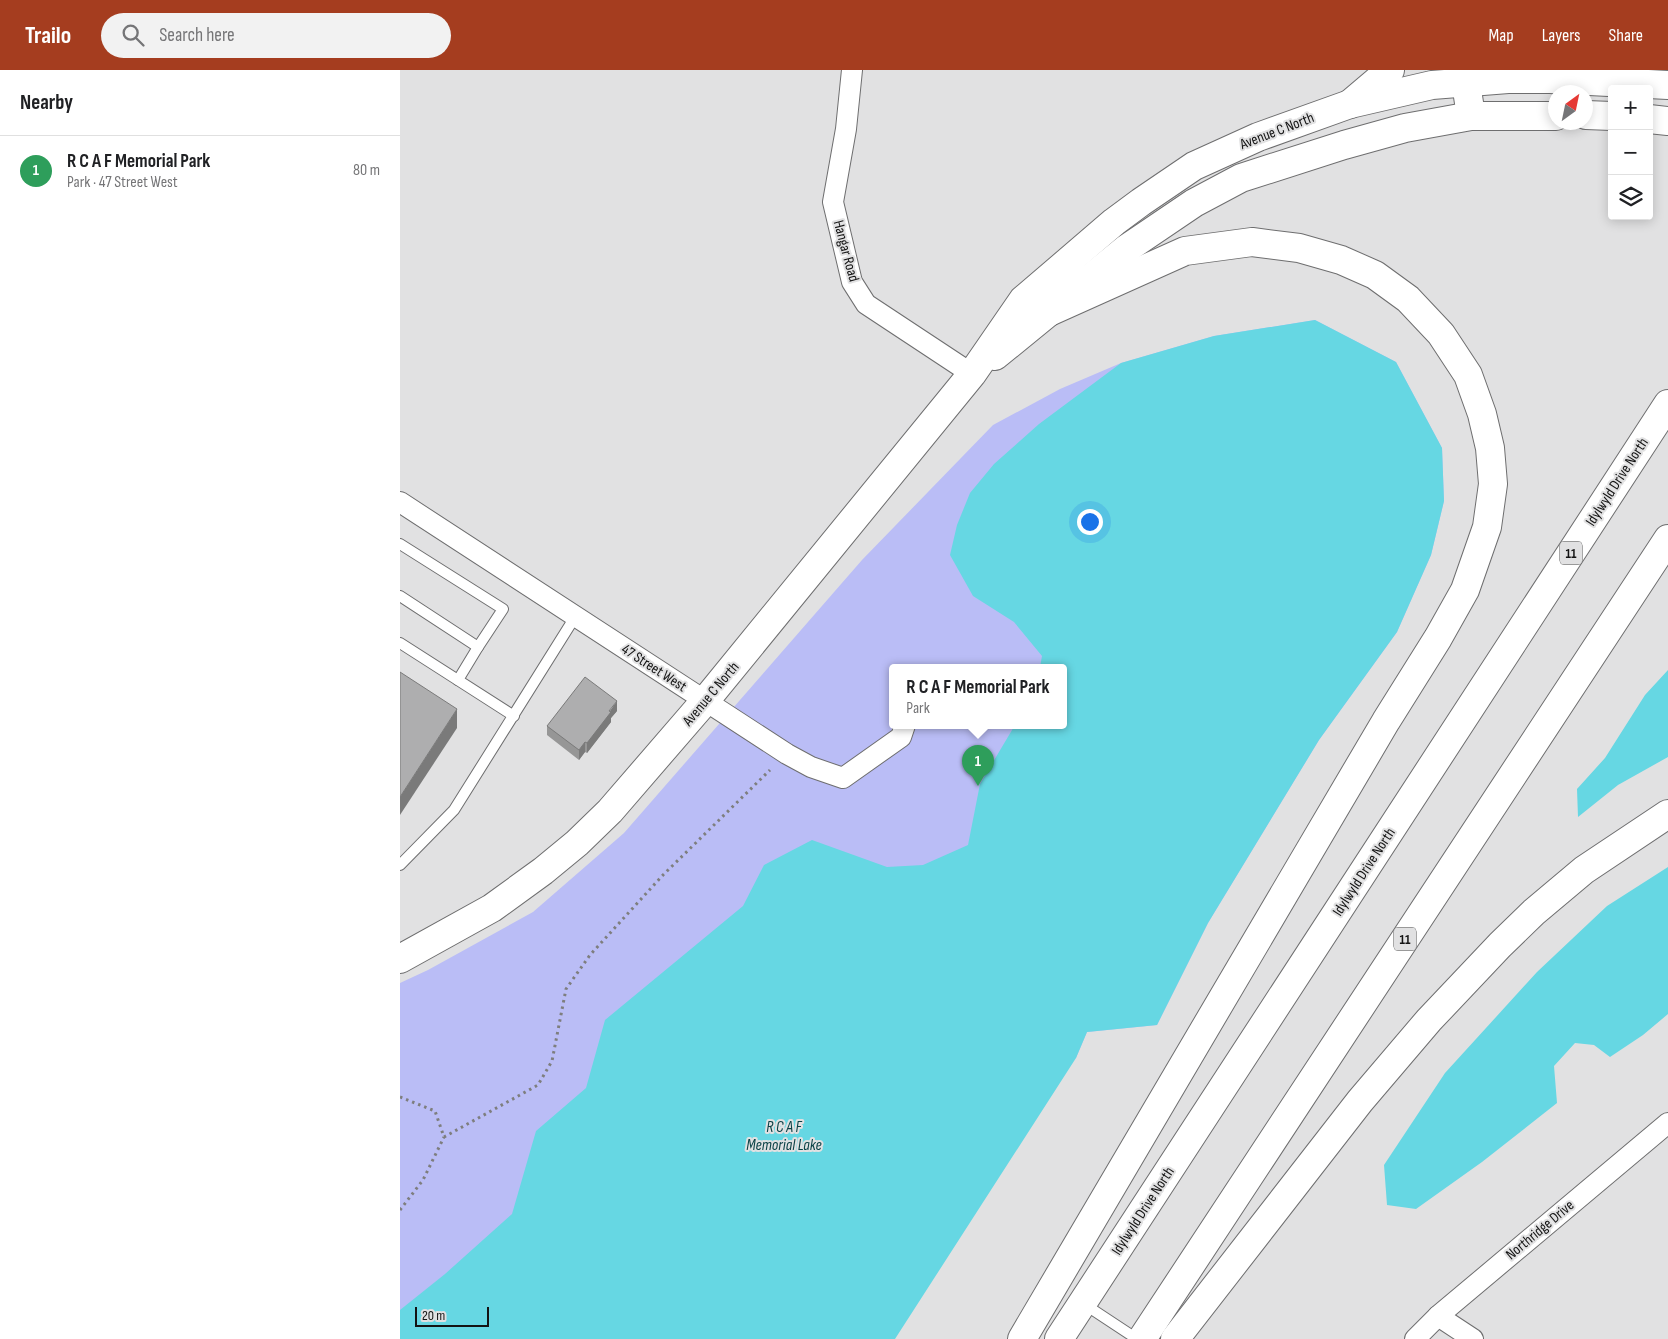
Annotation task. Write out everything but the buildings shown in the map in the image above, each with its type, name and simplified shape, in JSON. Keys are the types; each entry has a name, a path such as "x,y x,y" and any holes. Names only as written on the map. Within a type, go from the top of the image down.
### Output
{"main road":[{"path":"1350,104 1390,70"},
{"name":"Avenue C North","path":"400,958 492,908 543,871 610,812 705,701 972,374 1023,300 1134,207 1194,166 1258,137 1350,104 1465,76 1668,85"},
{"path":"1465,76 1471,116"},
{"path":"1593,115 1608,116"},
{"name":"Avenue C North","path":"972,374 1126,250 1194,203 1241,178 1375,135 1405,128 1471,116 1548,116"},
{"path":"1653,119 1668,121"},
{"path":"1022,1339 1465,590 1486,527 1492,484 1490,448 1482,414 1468,375 1441,334 1408,299 1375,275 1341,260 1299,248 1252,242 1185,251 1049,312"},
{"name":"Idylwyld Drive North","path":"1059,1339 1668,404"},
{"name":"11","path":"1142,1339 1668,539"},
{"path":"1175,1339 1360,1101 1430,1020 1500,945 1534,912 1584,870 1668,814"}],"street":[{"name":"Hangar Road","path":"852,70 846,128 833,202 852,282 866,304 972,374"},
{"name":"47 Street West","path":"401,505 787,754 812,767 843,778 901,737 904,729"},
{"name":"Northridge Drive","path":"1415,1339 1438,1316 1668,1123"},
{"path":"1438,1316 1473,1339"}],"lane":[{"path":"400,544 503,609 458,680"},
{"path":"400,596 478,647"},
{"path":"400,865 454,810 575,617"},
{"path":"400,643 514,716"},
{"path":"1083,1304 1137,1339"}],"path":[{"path":"400,1210 410,1199 422,1180 444,1136 538,1085 552,1061 566,989 590,955 663,875 787,754"},
{"path":"400,1097 435,1111 444,1136"}],"shaded area":[{"name":"R C A F Memorial Lake","path":"1315,320 1396,362 1442,448 1444,501 1431,555 1397,632 1319,740 1208,923 1157,1025 1087,1032 1076,1058 400,1339 400,983 428,970 533,912 624,833 862,560 993,425 1060,389 1121,363 1214,336"}],"water":[{"name":"R C A F Memorial Lake","path":"1315,320 1396,362 1442,448 1444,501 1431,555 1397,632 1319,740 1208,923 1157,1025 1087,1032 1076,1058 895,1339 400,1339 400,1310 445,1274 512,1214 536,1131 586,1088 605,1020 743,906 764,865 812,840 887,867 923,865 968,845 980,784 1013,729 1067,729 1067,664 1041,664 1042,656 1014,622 973,596 950,555 957,525 970,493 994,464 1039,424 1121,363 1214,336"},
{"path":"1668,670 1668,757 1618,785 1578,817 1577,789 1605,758 1645,695"},
{"path":"1668,867 1668,1014 1643,1035 1610,1057 1594,1045 1575,1043 1554,1066 1557,1103 1482,1162 1416,1209 1387,1205 1384,1165 1445,1073 1537,972 1607,906"}],"place":[{"name":"R C A F Memorial Park","path":"978,786"}]}
